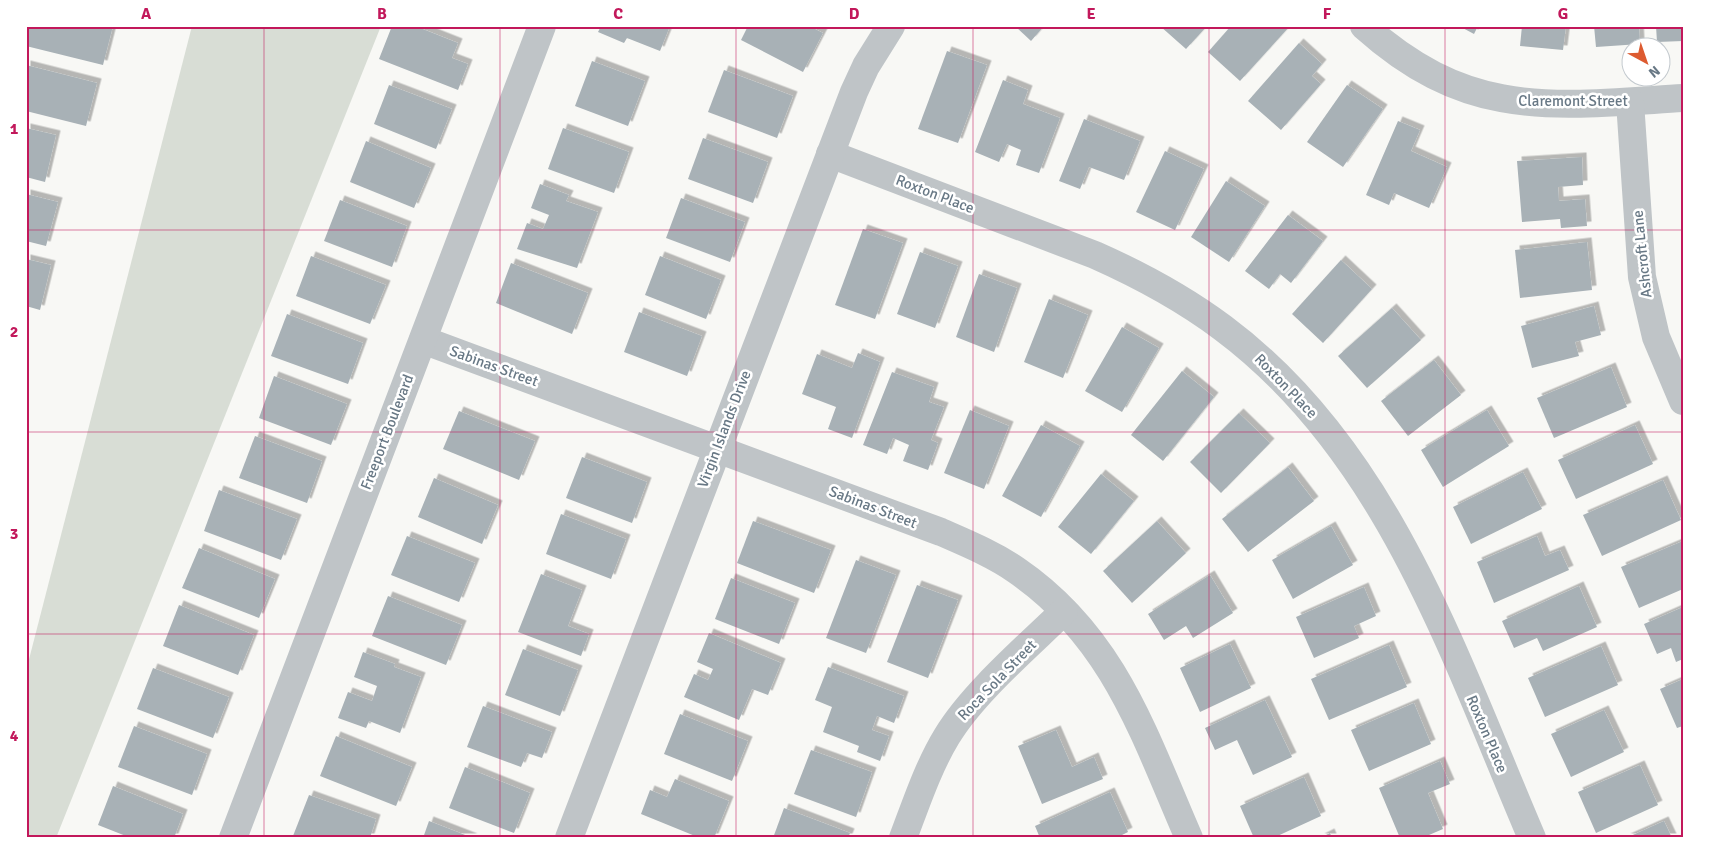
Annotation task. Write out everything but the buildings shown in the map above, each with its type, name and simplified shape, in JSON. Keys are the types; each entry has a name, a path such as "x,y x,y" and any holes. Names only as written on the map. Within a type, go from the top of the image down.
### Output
{"street":[{"name":"Freeport Boulevard","path":"233,838 542,26"},
{"name":"Virgin Islands Drive","path":"569,838 716,448 854,92 877,47 891,26"},
{"name":"Claremont Street","path":"1364,26 1410,62 1450,84 1474,93 1530,104 1630,102 1683,98"},
{"name":"Ashcroft Lane","path":"1630,102 1642,276 1647,307 1656,337 1683,401"},
{"name":"Roxton Place","path":"830,154 1095,255 1164,288 1223,328 1280,378 1304,402 1351,461 1389,522 1423,586 1532,838"},
{"name":"Sabinas Street","path":"423,340 965,542 1016,570 1064,611 1096,646 1126,693 1189,838"},
{"name":"Roca Sola Street","path":"903,838 934,762 946,737 960,716 1064,611"}],"shaded area":[{"path":"192,26 381,26 56,838 26,838 26,671"}]}
